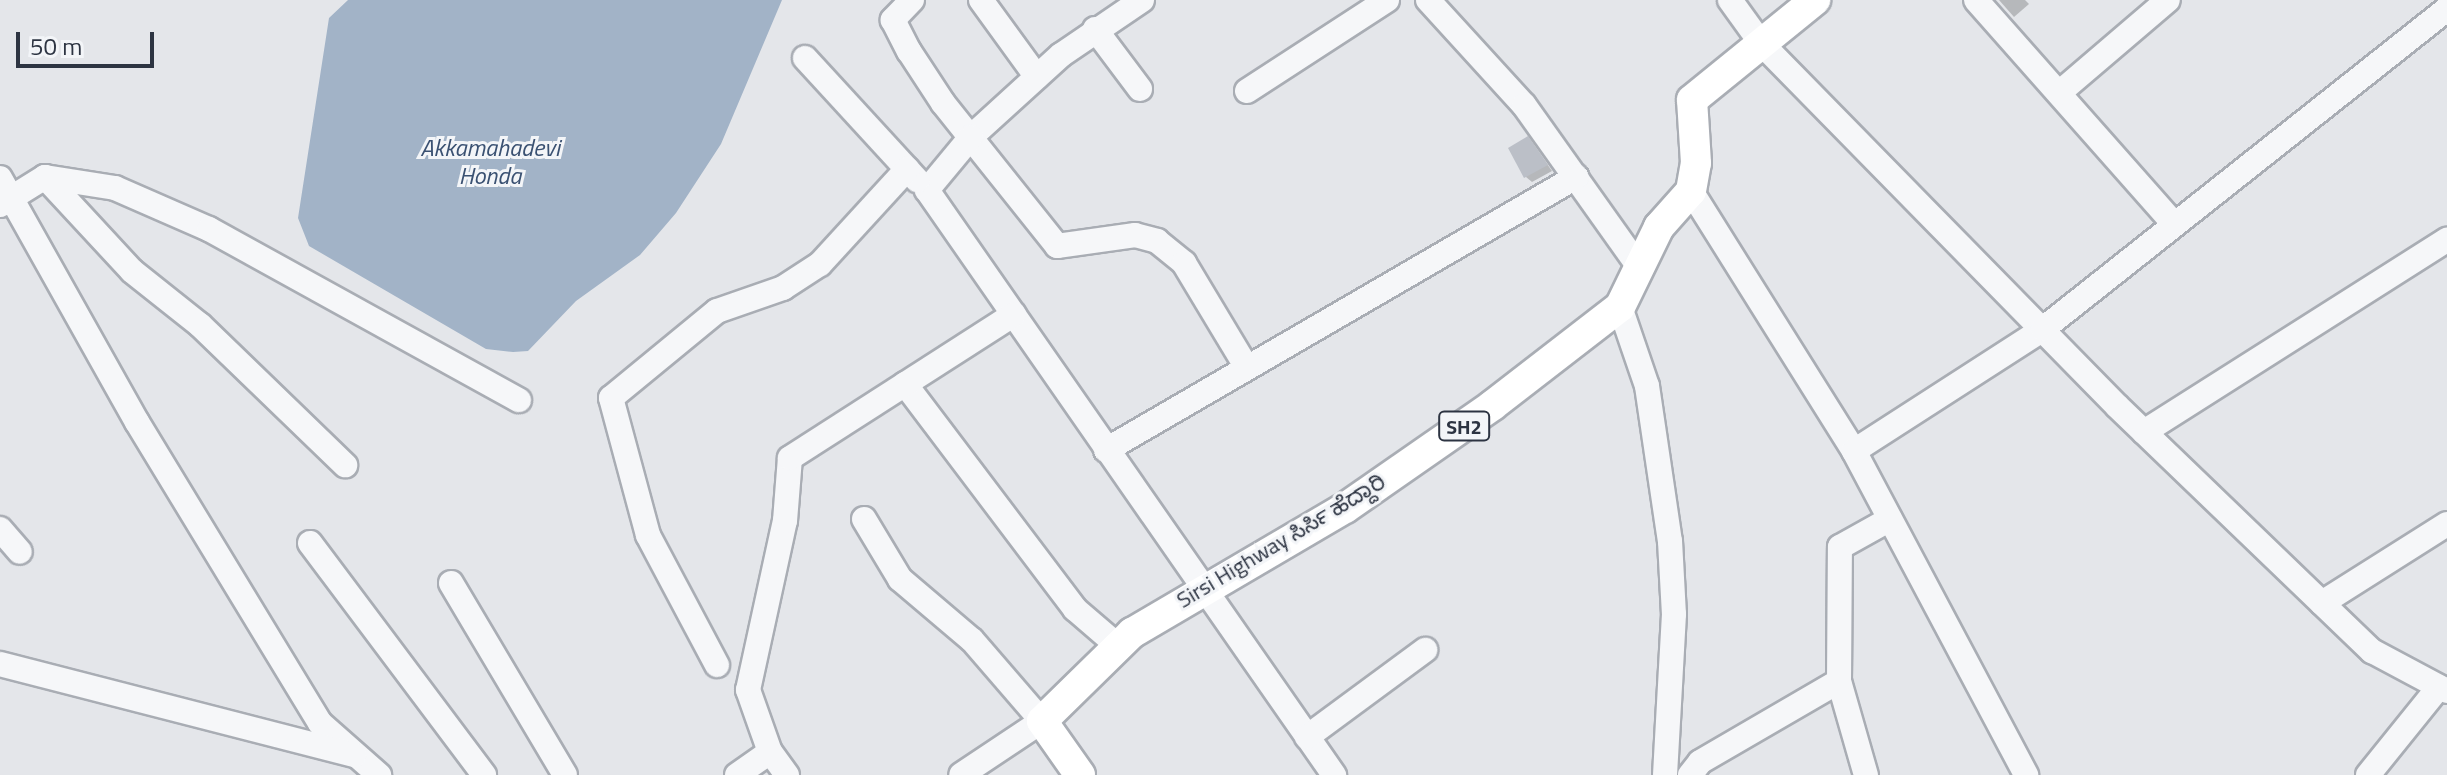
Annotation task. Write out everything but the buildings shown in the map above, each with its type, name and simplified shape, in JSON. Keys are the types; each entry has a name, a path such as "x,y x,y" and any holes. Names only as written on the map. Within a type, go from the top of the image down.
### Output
{"main road":[{"path":"1691,191 1696,163 1692,100 1815,0"},
{"name":"Sirsi Highway ಸಿರ್ಸಿ ಹೆದ್ದಾರಿ","path":"1042,721 1118,646 1202,591 1345,508 1493,405 1620,307 1659,227 1691,191"},
{"path":"1042,721 1080,775"}],"street":[{"path":"912,0 893,20 971,137 1057,246 1135,235 1157,241 1184,263 1247,368"},
{"path":"981,0 1037,77"},
{"path":"927,190 971,137 1037,77 1095,29 1142,0"},
{"path":"1247,91 1387,0"},
{"path":"1428,0 1524,105 1640,268"},
{"path":"1730,0 1761,43 2144,432 2372,651 2443,689 2368,775"},
{"path":"1976,0 2174,224"},
{"path":"2059,93 2168,0"},
{"path":"1854,451 2043,329 2447,9"},
{"path":"1095,29 1140,89"},
{"path":"805,58 927,190 1202,591 1334,775"},
{"path":"717,665 648,535 611,398 717,311 783,288 820,264 907,169"},
{"path":"45,177 132,271 200,325 345,465"},
{"path":"379,775 320,723 137,422 4,193 45,177 115,188 209,229 519,400"},
{"path":"1106,450 1576,177"},
{"path":"1691,191 1854,451 2026,775"},
{"path":"2144,432 2447,240"},
{"path":"1620,307 1647,386 1670,541 1674,614 1665,775"},
{"path":"787,775 770,752 748,690 785,521 790,458 1014,314"},
{"path":"905,384 1075,609 1118,646"},
{"path":"864,519 900,579 972,640 1042,721 961,775"},
{"path":"1866,775 1839,681 1840,547 1890,519"},
{"path":"2322,603 2447,524"},
{"path":"0,529 20,552"},
{"path":"310,543 484,775"},
{"path":"451,583 565,775"},
{"path":"1307,737 1425,650"},
{"path":"0,664 356,755"},
{"path":"1669,744 1691,775 1700,762 1839,681"},
{"path":"737,775 770,752"}],"water":[{"name":"Akkamahadevi Honda","path":"348,0 782,0 721,144 676,213 640,255 576,301 528,351 513,352 486,349 309,246 298,218 329,18"}]}
